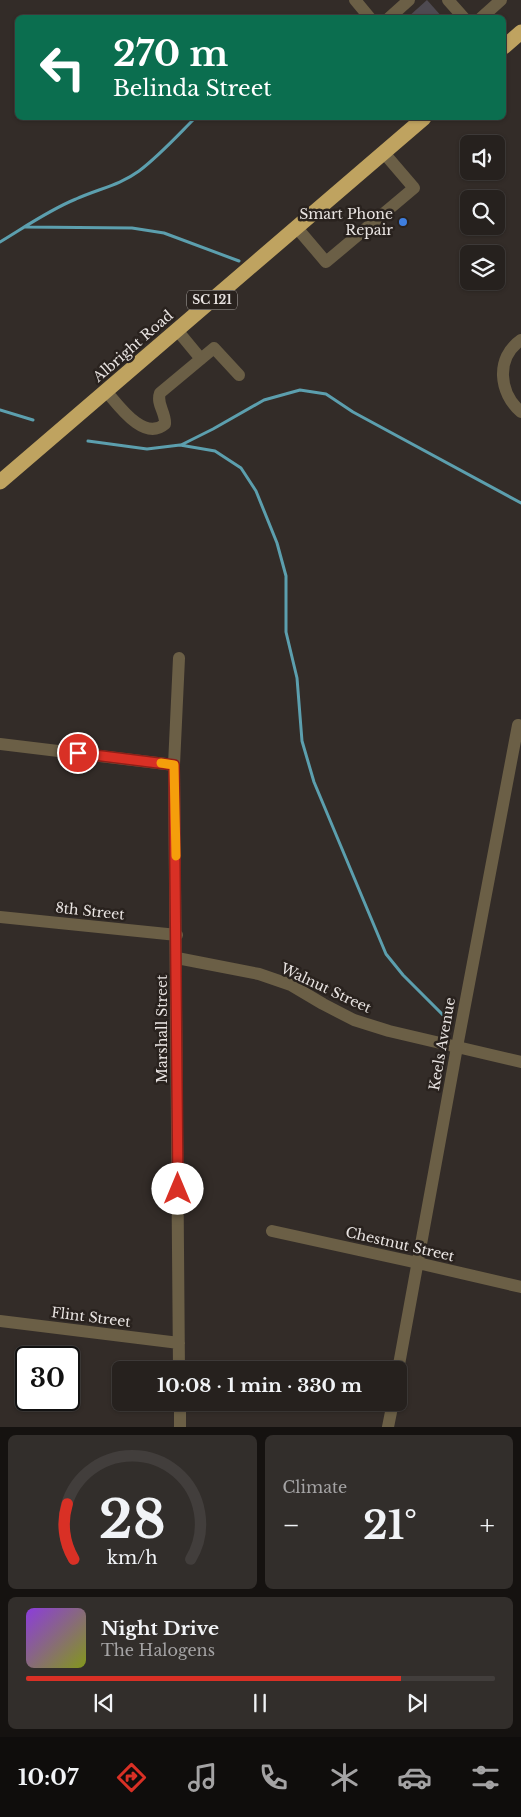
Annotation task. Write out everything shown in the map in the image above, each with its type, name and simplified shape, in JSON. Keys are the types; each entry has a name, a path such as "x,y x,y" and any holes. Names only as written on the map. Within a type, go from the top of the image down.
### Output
{"highway":[{"path":"506,45 521,32"},
{"name":"Albright Road","path":"0,482 422,120"}],"street":[{"path":"355,0 368,15"},
{"path":"392,15 409,0"},
{"path":"448,0 461,15"},
{"path":"484,15 501,0"},
{"path":"297,228 326,262 414,188 384,153"},
{"path":"177,330 201,359"},
{"path":"521,340 510,351 504,362 502,372 505,390 511,401 521,412"},
{"path":"106,392 137,424 149,429 160,428 165,424 165,419 158,398 160,393 214,348 239,375"},
{"name":"Marshall Street","path":"179,658 174,765 177,935 179,1361"},
{"name":"Keels Avenue","path":"400,1361 456,1047 518,725"},
{"path":"0,744 174,765"},
{"name":"8th Street","path":"0,917 177,935"},
{"name":"Walnut Street","path":"176,958 260,974 291,985 354,1020 388,1031 521,1062"},
{"name":"Chestnut Street","path":"272,1231 521,1287"},
{"name":"Flint Street","path":"0,1321 179,1343"},
{"path":"180,1411 180,1427"},
{"path":"388,1427 391,1411"}],"building":[{"path":"427,0 440,15 410,15"}],"waterway":[{"path":"0,242 56,208 132,176 154,158 193,120"},
{"path":"25,227 132,228 164,233 239,261"},
{"path":"181,445 264,400 300,390 326,394 353,412 521,503"},
{"path":"0,410 33,420"},
{"path":"88,441 147,449 180,445 215,451 241,468 256,491 277,543 286,576 286,632 297,678 302,741 314,782 386,954 403,975 450,1022"}],"slow traffic":[{"path":"161,763 174,765 176,856"}],"place":[{"name":"Smart Phone Repair","path":"403,222"}],"route":[{"path":"78,753 174,765 178,1189"}]}
